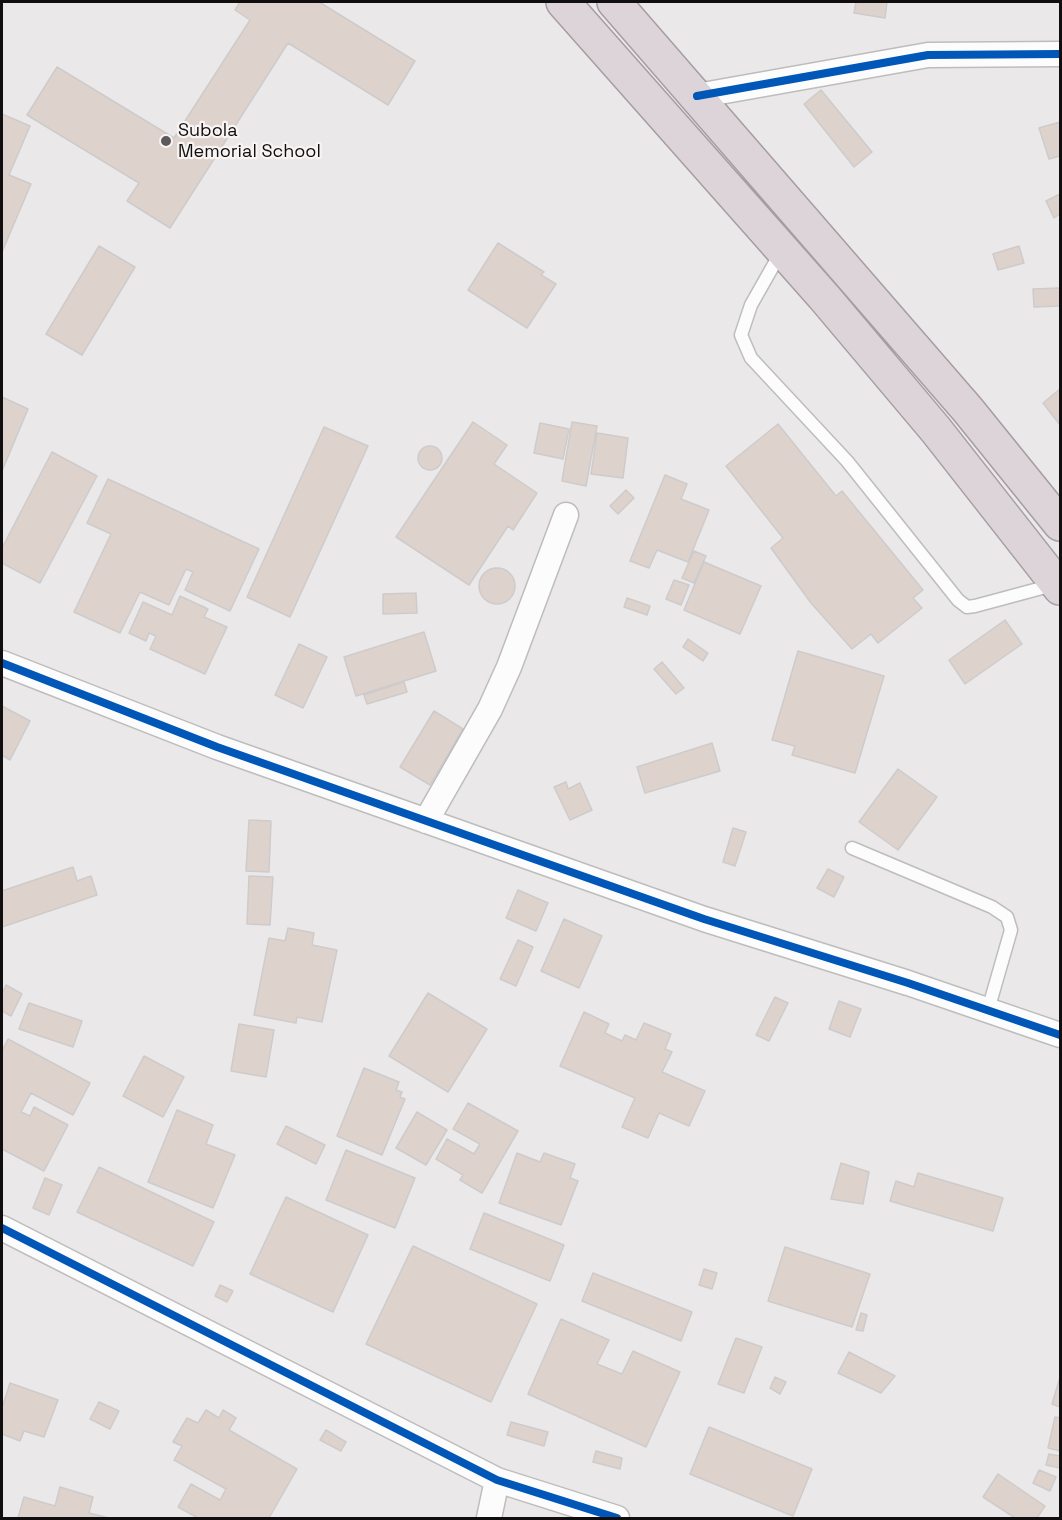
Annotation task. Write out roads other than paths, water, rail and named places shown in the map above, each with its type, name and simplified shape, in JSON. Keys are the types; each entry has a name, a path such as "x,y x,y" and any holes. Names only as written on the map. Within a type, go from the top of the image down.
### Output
{"highway":[{"path":"563,2 783,249 936,430 1059,586"},
{"path":"614,2 968,410 1060,524"}],"street":[{"path":"697,96 928,55 1060,54"},
{"path":"426,821 490,709 509,667 566,515"},
{"path":"2,663 217,747 426,821 704,918 1060,1035"},
{"path":"2,1228 497,1480 617,1518"},
{"path":"489,1518 497,1480"}],"lane":[{"path":"783,249 751,305 741,335 751,358 847,461 958,600 968,607 1059,586"},
{"path":"852,848 992,908 1007,917 1011,930 988,1010"}],"place":[{"name":"Subola Memorial School","path":"166,141"}]}
